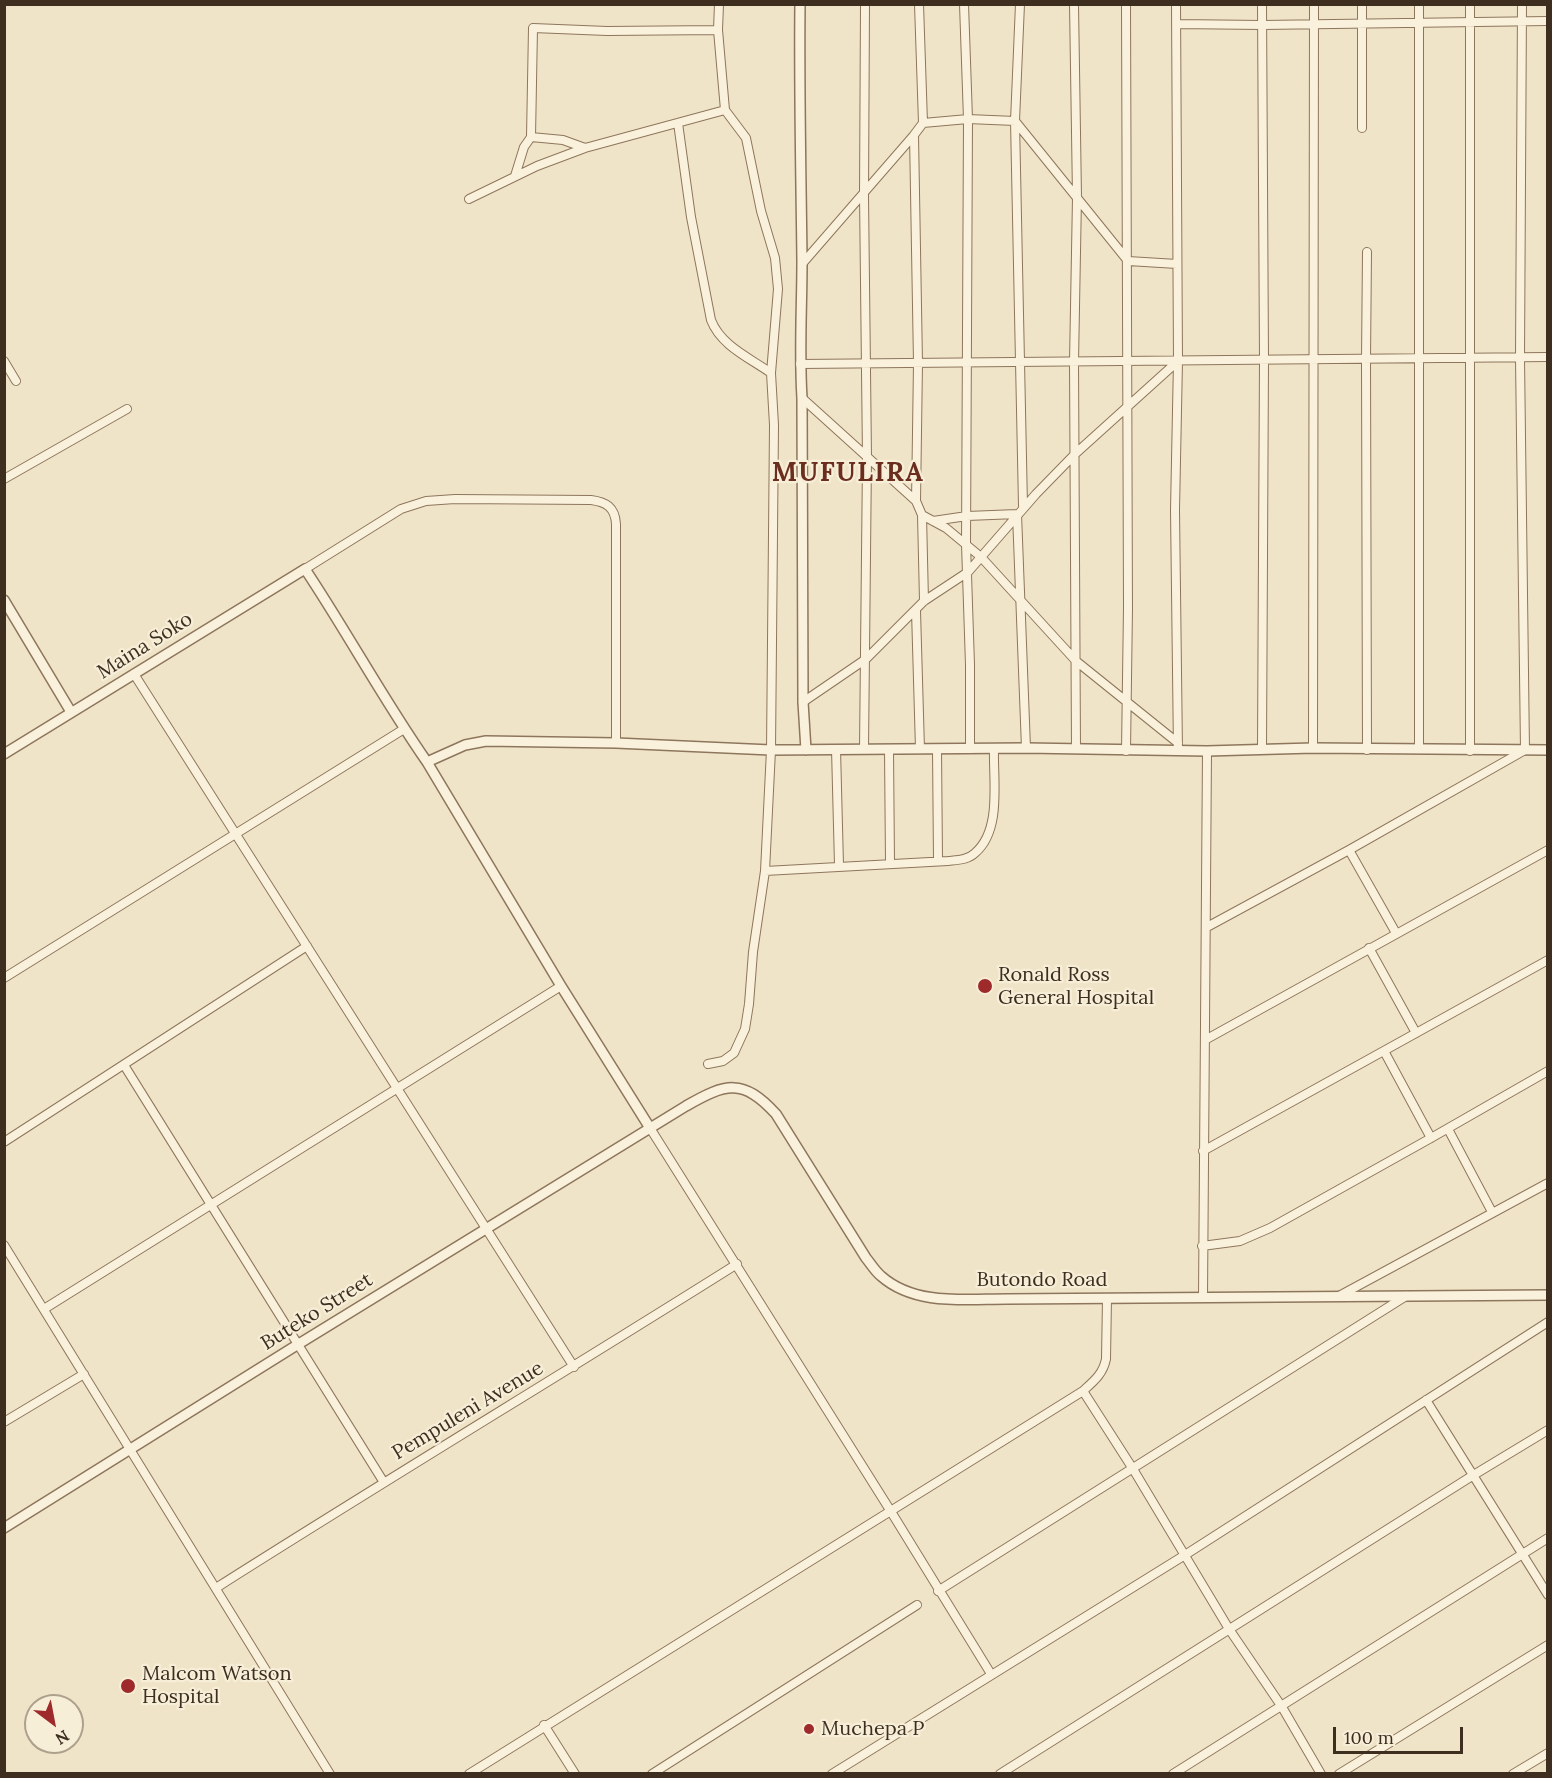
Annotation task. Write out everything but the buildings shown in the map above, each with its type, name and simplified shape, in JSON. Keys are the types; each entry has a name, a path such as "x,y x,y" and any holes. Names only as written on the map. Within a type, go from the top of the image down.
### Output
{"street":[{"path":"708,1064 723,1061 734,1053 744,1029 765,871 771,750 775,476 771,373 777,288 775,258 760,211 746,138 725,110 718,30 719,4"},
{"path":"800,4 799,117 802,264 800,364 803,702 806,750"},
{"path":"864,749 867,458 864,195 865,4"},
{"path":"802,264 864,195 923,123 919,4"},
{"path":"964,4 968,119 966,544 970,749"},
{"path":"1020,4 1015,121 1022,362 1023,506"},
{"path":"1074,4 1077,197 1074,362 1076,749"},
{"path":"1125,751 1128,607 1126,4"},
{"path":"1176,4 1178,361 1175,510 1178,747"},
{"path":"1262,4 1264,360 1262,748"},
{"path":"1313,748 1314,4"},
{"path":"1362,4 1362,128"},
{"path":"1419,4 1419,749"},
{"path":"1470,4 1470,751"},
{"path":"1522,4 1520,358 1525,750"},
{"path":"1176,24 1262,26 1548,21"},
{"path":"515,176 531,137 533,28 607,31 718,30"},
{"path":"469,199 515,176 585,147 725,110"},
{"path":"923,123 968,119 1015,121 1128,261 1177,264"},
{"path":"678,123 691,217 711,321 715,331 725,342 771,373"},
{"path":"914,135 918,363 916,501"},
{"path":"531,137 563,140 585,147"},
{"path":"1367,252 1367,750"},
{"path":"800,364 1548,357"},
{"path":"4,361 16,381"},
{"path":"803,702 866,659 924,601 968,572 1023,506 1075,454 1178,361"},
{"path":"802,398 916,501 922,514 924,601"},
{"path":"4,479 128,409"},
{"path":"616,743 616,524 613,510 602,502 455,499 426,501 401,509 304,568 427,762 561,986 737,1264 991,1674"},
{"path":"922,514 946,528 981,557 1076,661 1178,747"},
{"path":"933,521 967,516 1017,514"},
{"path":"1017,514 1026,748"},
{"name":"Maina Soko","path":"4,754 304,568"},
{"path":"4,600 71,712"},
{"path":"916,611 920,749"},
{"path":"134,674 574,1367"},
{"path":"4,978 404,729"},
{"path":"427,762 465,745 486,741 616,743 771,750 1026,748 1125,751 1178,747 1207,751 1262,748 1548,750"},
{"path":"836,749 839,866"},
{"path":"937,749 938,861"},
{"path":"765,871 938,861 969,857 975,853 989,832 992,819 994,749"},
{"path":"889,750 890,863"},
{"path":"1206,927 1349,850 1525,750"},
{"path":"1203,1297 1207,751"},
{"path":"1349,850 1396,933"},
{"path":"1205,1040 1548,850"},
{"path":"4,1142 307,946"},
{"path":"1369,948 1416,1033"},
{"path":"1203,1151 1548,960"},
{"path":"44,1309 561,986"},
{"path":"1384,1051 1431,1138"},
{"path":"124,1065 383,1482"},
{"path":"1202,1246 1230,1243 1250,1237 1292,1216 1548,1071"},
{"name":"Butondo Road","path":"650,1128 716,1090 727,1088 749,1090 762,1098 776,1114 866,1258 880,1276 916,1295 935,1298 1548,1295"},
{"name":"Buteko Street","path":"4,1528 650,1128"},
{"path":"1448,1129 1492,1212"},
{"path":"1339,1296 1548,1183"},
{"path":"4,1245 330,1773"},
{"name":"Pempuleni Avenue","path":"216,1588 383,1482 574,1367 737,1264"},
{"path":"938,1591 1406,1296"},
{"path":"469,1773 1083,1391 1101,1374 1104,1368 1107,1298"},
{"path":"832,1773 1185,1555 1548,1322"},
{"path":"4,1422 84,1374"},
{"path":"1083,1391 1133,1469 1229,1629 1322,1773"},
{"path":"1426,1400 1548,1595"},
{"path":"1000,1773 1548,1430"},
{"path":"1173,1773 1548,1538"},
{"path":"652,1773 917,1605"},
{"path":"1339,1773 1548,1645"},
{"path":"544,1725 575,1773"},
{"path":"1514,1773 1548,1753"}],"place":[{"name":"Ronald Ross General Hospital","path":"985,986"},
{"name":"Malcom Watson Hospital","path":"128,1686"},
{"name":"Muchepa P","path":"809,1729"}],"district":[{"name":"MUFULIRA","path":"848,474"}]}
